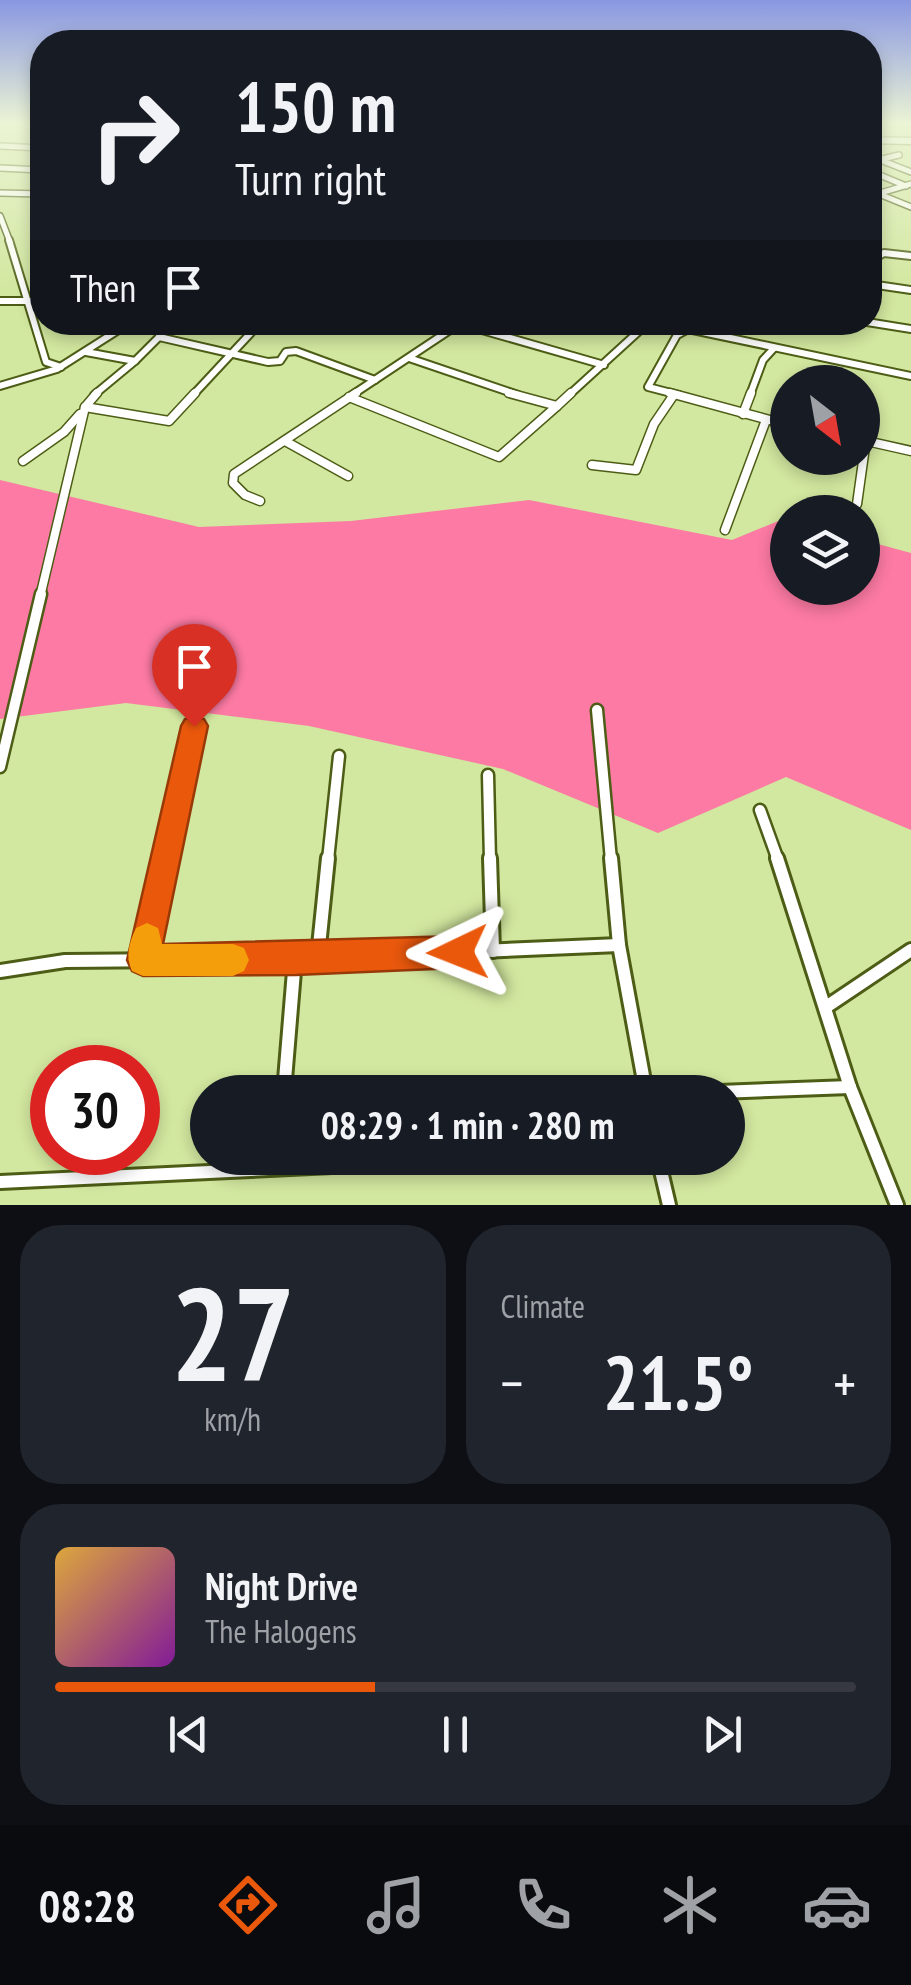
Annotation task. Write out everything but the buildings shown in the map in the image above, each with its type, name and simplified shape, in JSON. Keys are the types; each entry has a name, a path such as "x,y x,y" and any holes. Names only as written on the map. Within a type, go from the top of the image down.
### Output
{"street":[{"path":"882,192 908,185"},
{"path":"0,193 28,194"},
{"path":"882,198 911,206"},
{"path":"0,212 22,273 30,310"},
{"path":"882,255 911,256"},
{"path":"882,286 911,290"},
{"path":"0,301 30,300"},
{"path":"882,324 911,329"},
{"path":"38,335 46,362 61,367"},
{"path":"0,386 61,367 112,335"},
{"path":"85,408 170,422 249,335"},
{"path":"260,501 233,483 234,474 444,335"},
{"path":"502,335 604,365"},
{"path":"349,397 500,457 636,335"},
{"path":"679,335 650,390 770,421"},
{"path":"708,335 911,376"},
{"path":"0,767 87,401 159,337 273,362 296,350 375,380"},
{"path":"744,414 763,360 774,348"},
{"path":"86,352 135,361"},
{"path":"410,358 498,390 557,406"},
{"path":"592,465 636,470 654,424 673,396"},
{"path":"23,461 64,432 85,408"},
{"path":"725,530 766,420"},
{"path":"285,441 348,476"},
{"path":"880,444 911,451"},
{"path":"597,710 619,946 643,1075"},
{"path":"143,960 194,726"},
{"path":"318,956 339,756"},
{"path":"488,774 493,951"},
{"path":"760,810 850,1087 897,1205"},
{"path":"0,970 66,961 296,959 619,946"},
{"path":"826,1008 911,950"},
{"path":"286,1075 296,959"},
{"path":"745,1091 850,1087"},
{"path":"0,1182 190,1169"},
{"path":"662,1175 669,1205"}],"shaded area":[{"path":"0,480 199,527 351,521 529,500 732,540 770,524 770,605 880,605 880,545 911,553 911,830 786,777 658,833 503,769 309,726 126,703 0,719"}],"slow traffic":[{"path":"147,939 143,960 233,960"}],"route":[{"path":"194,726 143,960 458,952"}]}
